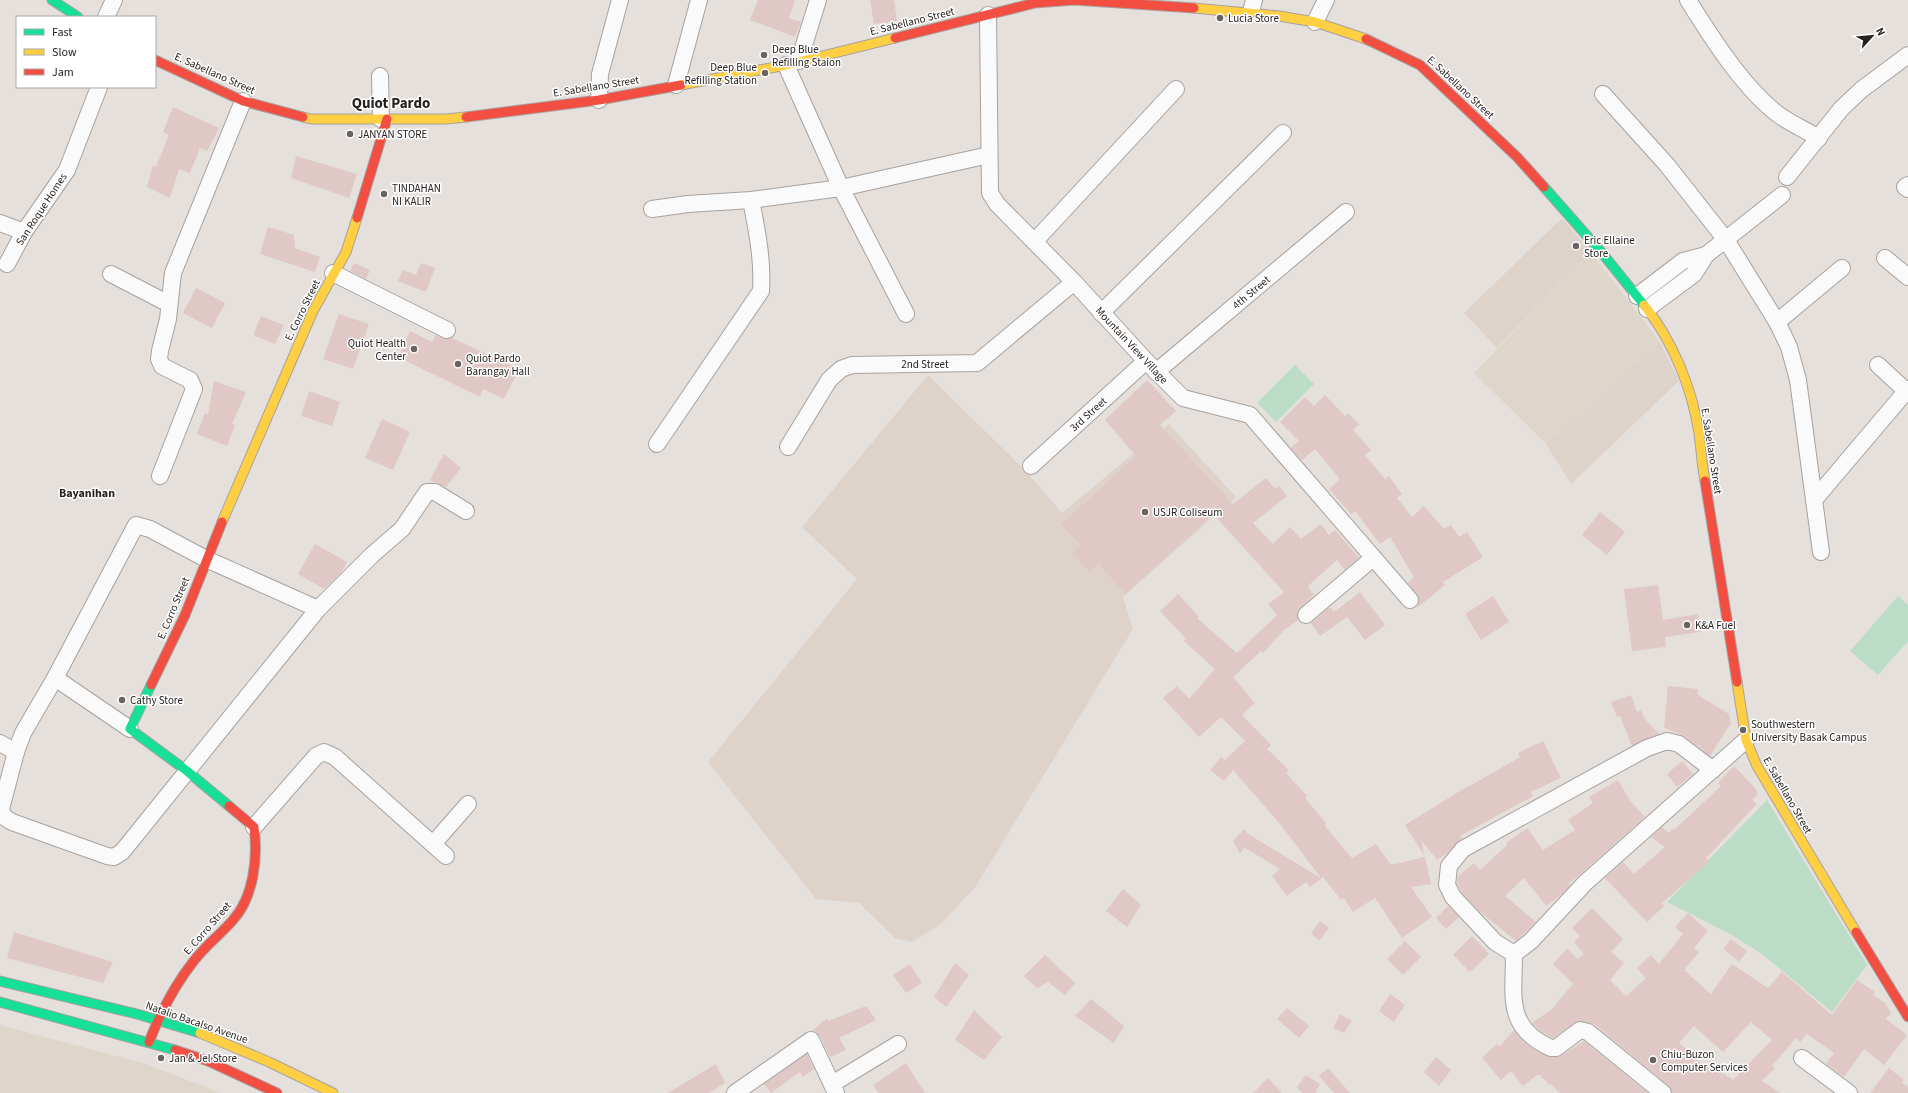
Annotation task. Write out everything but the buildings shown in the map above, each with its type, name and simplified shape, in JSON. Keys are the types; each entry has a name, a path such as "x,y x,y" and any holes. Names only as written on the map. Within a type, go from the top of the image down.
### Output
{"street":[{"path":"52,0 76,16"},
{"path":"106,16 114,0"},
{"path":"599,100 600,74 620,0"},
{"path":"676,85 700,0"},
{"path":"818,0 793,63 841,188 906,314"},
{"name":"E. Sabellano Street","path":"156,60 243,101 311,119 446,119 599,100 793,63 1035,2 1074,0 1253,6 1315,22 1376,43 1420,65 1518,157 1637,296 1668,343 1682,371 1699,433 1701,459 1746,740 1756,766 1908,1017"},
{"path":"1315,22 1326,0"},
{"path":"1688,0 1702,23 1750,87 1779,115 1819,138"},
{"name":"Mountain View Village","path":"988,15 990,193 998,204 1035,241 1101,313 1183,398 1250,415 1410,600"},
{"path":"1787,177 1841,109 1861,90 1908,55"},
{"path":"380,76 384,119"},
{"name":"San Roque Homes","path":"7,264 24,232 67,170 99,88"},
{"path":"1035,241 1176,89"},
{"path":"1603,94 1667,165 1726,240 1777,322 1789,348 1798,380 1821,552"},
{"path":"160,476 194,389 190,380 162,366 159,359 173,273 243,101"},
{"name":"E. Corro Street","path":"130,729 185,615 206,559 313,311 346,252 384,119"},
{"path":"1101,313 1283,133"},
{"path":"652,209 688,204 751,200 841,188 989,155"},
{"path":"1908,185 1905,187 1908,189"},
{"path":"1647,309 1694,274 1706,255 1782,195"},
{"path":"657,444 761,291 762,272 760,247 751,200"},
{"name":"4th Street","path":"1151,366 1346,212"},
{"path":"0,223 24,232"},
{"path":"1637,296 1683,261 1706,255"},
{"path":"1885,258 1908,277"},
{"path":"1777,322 1842,268"},
{"path":"333,273 447,330"},
{"path":"111,274 169,304"},
{"name":"2nd Street","path":"788,447 829,380 840,369 852,365 977,363 1074,282"},
{"path":"1814,500 1907,390 1878,365"},
{"name":"3rd Street","path":"1031,466 1151,366"},
{"path":"318,609 206,559 150,529 136,525 55,678 23,733 16,752 1,808 4,817 12,822 107,856 114,857 122,852 318,609 372,555 402,528 427,492 435,492 466,511"},
{"path":"1306,615 1373,558"},
{"path":"55,678 130,729 187,771 254,827 316,756 324,752 335,757 446,856"},
{"path":"1514,954 1530,941 1585,883 1746,740"},
{"path":"1514,954 1495,942 1453,897 1447,885 1449,866 1463,849 1646,748 1660,743 1667,741 1678,744 1713,770"},
{"path":"0,742 16,752"},
{"path":"433,844 468,804"},
{"name":"E. Corro Street","path":"149,1042 157,1020 192,962 238,913 251,882 257,841 254,827"},
{"path":"1514,954 1514,1008 1517,1020 1524,1030 1551,1048 1556,1048 1580,1030 1588,1032 1663,1093"},
{"name":"Natalio Bacalso Avenue","path":"0,981 157,1020 217,1040 275,1063 333,1093"},
{"path":"0,1002 149,1042 208,1061 270,1092"},
{"path":"735,1093 811,1040 834,1089 898,1044"},
{"path":"1802,1058 1849,1093"}],"shaded area":[{"path":"1562,218 1591,252 1497,348 1464,313"},
{"path":"1591,252 1660,342 1546,444 1474,373"},
{"path":"1660,342 1679,381 1571,484 1546,444"},
{"path":"928,375 1026,471 1062,513 1169,424 1236,497 1123,597 1133,629 976,886 941,924 912,942 895,938 859,903 816,899 708,762 857,579 802,527"},
{"path":"0,1025 146,1064 221,1093 0,1093"}],"green space":[{"path":"1295,365 1314,384 1276,422 1257,403"},
{"path":"1898,596 1908,605 1908,641 1878,675 1850,651"},
{"path":"1767,800 1867,965 1832,1012 1762,954 1730,934 1667,902"}],"traffic: fast":[{"path":"52,0 76,16"},
{"path":"1544,187 1602,253 1644,305"},
{"path":"151,685 130,729 187,771 229,806"},
{"path":"0,981 137,1014 200,1033"},
{"path":"0,1002 175,1050"}],"traffic: slow":[{"path":"1194,8 1279,16 1315,22 1366,39"},
{"path":"681,85 786,65 895,38"},
{"path":"303,117 311,119 446,119 466,117"},
{"path":"222,522 313,311 346,252 357,218"},
{"path":"1644,305 1664,334 1672,349 1692,399 1699,433 1705,481"},
{"path":"1737,682 1746,740 1757,766 1856,932"},
{"path":"200,1033 269,1062 333,1093"}],"traffic: jam":[{"path":"895,38 1035,3 1074,0 1194,8"},
{"path":"1366,39 1420,65 1517,157 1544,187"},
{"path":"156,60 243,101 303,117"},
{"path":"466,117 599,100 681,85"},
{"path":"357,218 387,119"},
{"path":"1705,481 1737,682"},
{"path":"151,685 185,615 222,522"},
{"path":"149,1042 163,1011 186,971 198,956 233,920 246,900 255,864 254,827 229,806"},
{"path":"1856,932 1908,1017"},
{"path":"175,1050 208,1061 277,1093"}],"place":[{"name":"Lucia Store","path":"1220,18"},
{"name":"Deep Blue Refilling Staion","path":"764,55"},
{"name":"Deep Blue Refilling Station","path":"765,73"},
{"name":"JANYAN STORE","path":"350,134"},
{"name":"TINDAHAN NI KALIR","path":"384,194"},
{"name":"Eric Ellaine Store","path":"1576,246"},
{"name":"Quiot Health Center","path":"414,349"},
{"name":"Quiot Pardo Barangay Hall","path":"458,364"},
{"name":"USJR Coliseum","path":"1145,512"},
{"name":"K&A Fuel","path":"1687,625"},
{"name":"Cathy Store","path":"122,700"},
{"name":"Southwestern University Basak Campus","path":"1743,730"},
{"name":"Jan & Jel Store","path":"161,1058"},
{"name":"Chiu-Buzon Computer Services","path":"1653,1060"}],"district":[{"name":"Quiot Pardo","path":"391,103"},
{"name":"Bayanihan","path":"87,493"}]}
